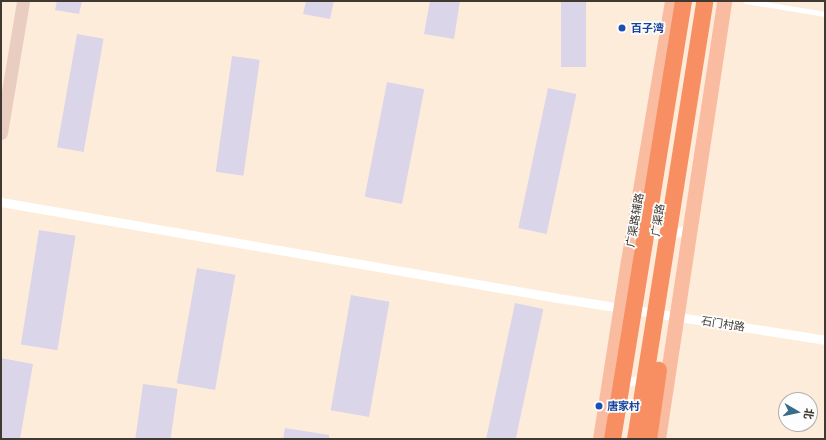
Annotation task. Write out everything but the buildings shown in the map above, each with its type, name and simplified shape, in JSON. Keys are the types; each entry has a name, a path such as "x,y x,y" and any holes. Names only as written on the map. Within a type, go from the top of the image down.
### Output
{"highway":[{"path":"612,439 683,1"},
{"name":"广渠路","path":"624,439 693,1"},
{"name":"广渠路","path":"635,439 704,1"},
{"path":"648,439 714,1"}],"main road":[{"name":"广渠路辅路","path":"600,439 635,215 672,1"},
{"path":"658,439 724,1"}],"street":[{"path":"1,133 23,1"},
{"name":"石门村路","path":"1,202 621,308 825,340"},
{"path":"635,215 641,226 651,234 672,235 690,227"},
{"path":"607,397 626,382 638,380 650,389 663,406"}],"lane":[{"path":"746,1 825,14"}],"place":[{"name":"百子湾","path":"622,28"},
{"name":"唐家村","path":"599,406"}]}
